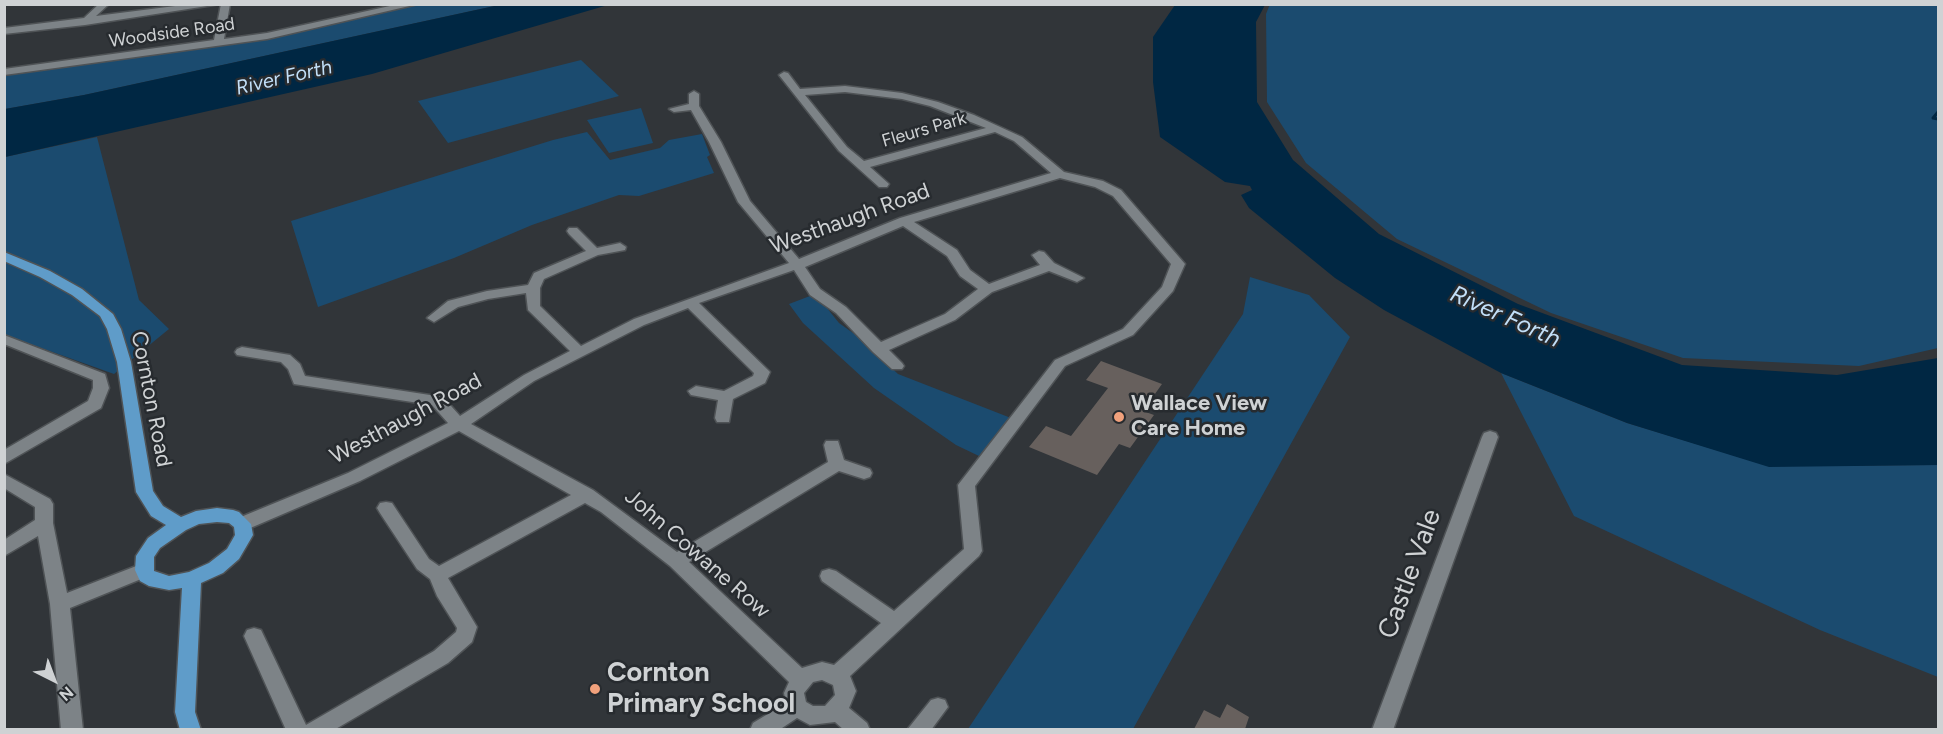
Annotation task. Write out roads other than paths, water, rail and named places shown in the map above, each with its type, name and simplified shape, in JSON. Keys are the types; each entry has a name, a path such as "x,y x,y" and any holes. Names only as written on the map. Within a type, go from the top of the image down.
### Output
{"main road":[{"name":"Cornton Road","path":"4,256 77,291 106,314 114,329 124,362 145,492 157,511 180,525"},
{"path":"217,515 233,517 242,524 244,535 233,554 216,568 192,579 169,583 156,581 147,576 144,570 145,556 154,543 180,525 196,518 217,515"},
{"path":"191,729 185,712 192,579"}],"street":[{"path":"85,22 105,4"},
{"path":"4,31 216,4"},
{"path":"218,44 226,4"},
{"name":"Woodside Road","path":"4,72 218,44 374,9 414,4"},
{"name":"Fleurs Park","path":"784,75 800,92 843,149 883,184"},
{"path":"800,92 845,89 902,96 950,110 1018,139 1060,174 1099,184 1117,194 1178,264 1168,288 1128,332 1060,363 966,485 973,551 837,675"},
{"path":"674,109 694,100 744,201 815,292 841,310 897,366"},
{"name":"Fleurs Park","path":"863,165 995,129"},
{"name":"Westhaugh Road","path":"242,524 354,477 459,424 529,378 639,322 796,265 904,221 1060,174"},
{"path":"904,221 951,253 965,273 987,288"},
{"path":"573,231 594,252"},
{"path":"579,352 532,307 532,288 538,276 594,252 620,248"},
{"path":"1039,255 1049,266 1077,278"},
{"path":"878,349 950,317 987,288 1049,266"},
{"path":"434,318 453,304 487,295 532,288"},
{"path":"690,302 762,372 760,379 726,396 696,391"},
{"path":"4,339 100,377 101,388 95,404 4,458"},
{"name":"John Cowane Row","path":"242,352 285,358 295,367 299,380 437,401 459,424 607,507 676,561 801,680"},
{"path":"723,418 726,396"},
{"name":"Castle Vale","path":"1382,729 1490,437"},
{"path":"832,445 837,464"},
{"path":"676,561 837,464 864,472"},
{"path":"4,480 44,504 44,523 60,604 72,729"},
{"path":"438,575 587,494"},
{"path":"314,729 441,657 465,636 467,627 444,591 438,575 423,564 386,508"},
{"path":"4,549 44,523"},
{"path":"60,604 144,570"},
{"path":"829,576 895,622"},
{"path":"254,636 297,729"},
{"path":"822,671 837,675 845,685 846,691 841,705 828,715 810,716 797,707 794,693 801,680 807,675 822,671"},
{"path":"760,729 797,707"},
{"path":"917,729 938,707"},
{"path":"836,710 860,729"}],"water":[{"name":"River Forth","path":"499,5 608,5 372,74 5,157 5,109 84,95"},
{"name":"River Forth","path":"1175,5 1265,5 1256,22 1257,102 1293,160 1379,234 1518,304 1682,365 1837,375 1938,358 1938,465 1769,467 1627,423 1501,373 1384,310 1335,278 1249,208 1241,195 1252,190 1250,186 1225,182 1160,137 1153,82 1153,37"}],"waterway":[{"path":"1938,112 1933,118 1938,119"}],"place":[{"name":"Wallace View Care Home","path":"1119,417"},
{"name":"Cornton Primary School","path":"595,689"}]}
